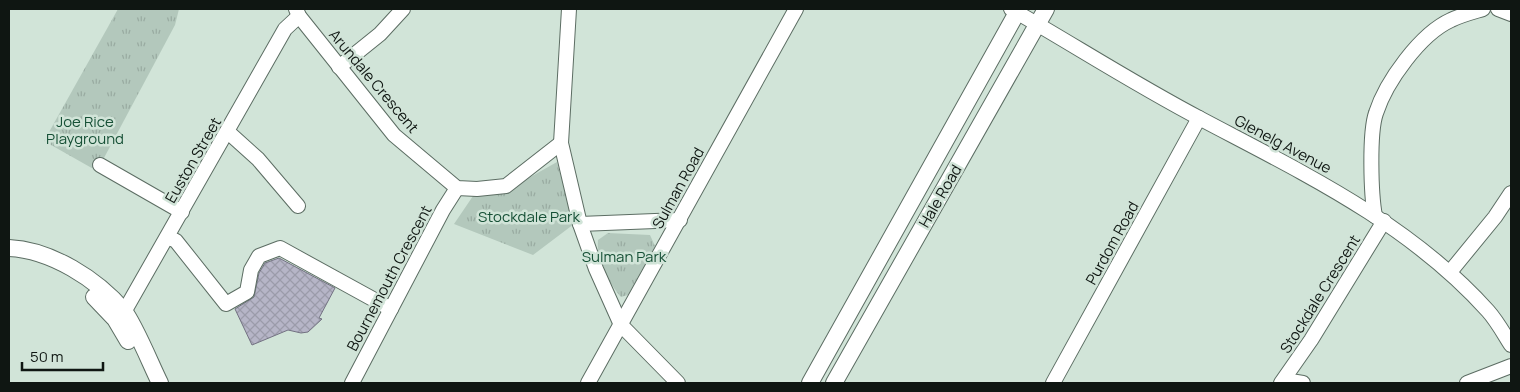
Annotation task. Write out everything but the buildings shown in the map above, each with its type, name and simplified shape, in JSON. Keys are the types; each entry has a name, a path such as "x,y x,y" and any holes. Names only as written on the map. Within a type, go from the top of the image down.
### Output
{"main road":[{"name":"Hale Road","path":"834,383 1046,9"},
{"name":"Hale Road","path":"810,383 1016,10"},
{"path":"9,248 20,248 60,261 95,284 120,315 160,383"},
{"path":"9,258 56,269 120,315 149,383"}],"street":[{"path":"339,68 380,34 403,9"},
{"path":"569,9 561,143 580,224 596,269 621,325 678,383"},
{"name":"Sulman Road","path":"588,383 796,9"},
{"path":"1380,218 1372,200 1375,114 1395,76 1418,43 1450,20 1483,9"},
{"path":"1498,9 1511,14"},
{"name":"Glenelg Avenue","path":"1016,10 1199,118 1308,174 1380,218 1450,272 1489,312 1511,345"},
{"name":"Arundale Crescent","path":"298,12 339,68 394,135 457,188"},
{"name":"Euston Street","path":"120,315 168,237 285,29 298,12"},
{"name":"Purdom Road","path":"1054,383 1199,118"},
{"path":"228,132 258,158 298,206"},
{"path":"457,188 476,189 506,186 561,143"},
{"path":"100,165 182,212"},
{"name":"Bournemouth Crescent","path":"352,383 443,210 457,188"},
{"path":"1450,272 1495,217 1511,193"},
{"name":"Stockdale Crescent","path":"1282,382 1380,218"},
{"path":"580,224 680,220"},
{"path":"168,237 176,241 226,304 247,292 251,270 258,256 280,248 391,310"},
{"path":"1466,383 1511,366"},
{"path":"1282,382 1302,383"}],"green space":[{"name":"Joe Rice Playground","path":"118,9 179,9 175,25 97,171 44,141"},
{"name":"Stockdale Park","path":"557,162 574,224 533,255 454,224 473,196 509,189"},
{"name":"Sulman Park","path":"608,233 650,235 655,246 628,295 621,297 608,278 599,255 598,240"}]}
